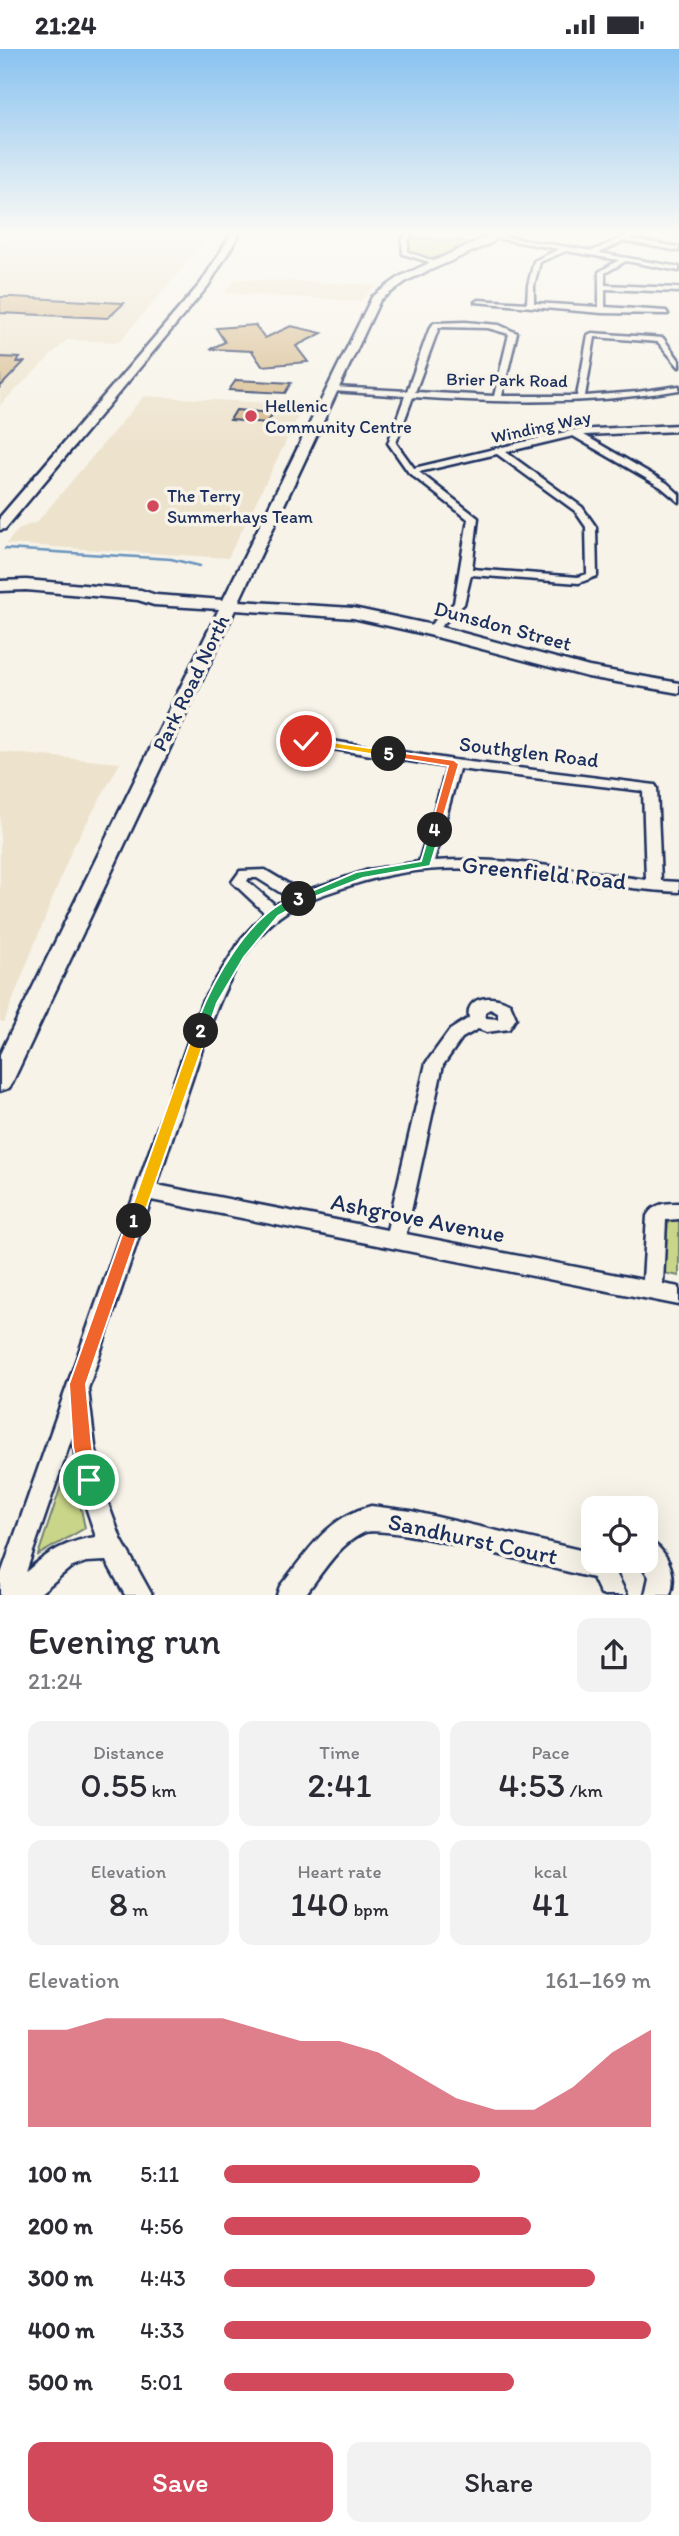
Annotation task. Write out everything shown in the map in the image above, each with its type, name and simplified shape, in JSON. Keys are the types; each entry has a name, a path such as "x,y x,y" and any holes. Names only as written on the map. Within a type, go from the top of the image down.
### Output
{"main road":[{"path":"0,505 174,305"},
{"path":"0,526 187,305"},
{"name":"Park Road North","path":"0,1081 373,305"},
{"name":"Dunsdon Street","path":"0,578 17,580 26,585"},
{"name":"Dunsdon Street","path":"0,586 26,585 141,595 154,600 230,601 304,612 316,609 353,613 430,629 588,672 679,688"}],"street":[{"path":"519,305 666,313"},
{"path":"602,305 602,311"},
{"path":"430,629 459,604 466,572 472,518 412,471 393,443 433,330 438,325 496,327 509,329 513,333 498,398"},
{"path":"581,397 592,335 660,340 679,365"},
{"name":"Brier Park Road","path":"333,389 498,398 636,396 679,388"},
{"name":"Winding Way","path":"412,471 574,433 678,429"},
{"path":"574,433 664,485 679,499"},
{"path":"466,572 579,580 592,576 591,527 579,509 499,451"},
{"name":"Southglen Road","path":"306,741 454,764 650,788 654,886"},
{"path":"426,863 454,764"},
{"name":"Greenfield Road","path":"140,1594 113,1549 99,1515 83,1447 78,1384 210,1002 239,954 274,913 301,898 361,874 426,863 490,863 654,886 679,887"},
{"path":"274,913 239,882 245,874 260,873 301,898"},
{"path":"395,1240 435,1063 456,1034 478,1021"},
{"name":"Ashgrove Avenue","path":"146,1191 679,1296"},
{"path":"652,1291 657,1216 664,1211 679,1211"},
{"path":"6,1594 78,1384"},
{"name":"Sandhurst Court","path":"289,1594 338,1534 360,1521 372,1518 411,1523 581,1559"},
{"path":"21,1594 40,1574 80,1549 113,1549"},
{"path":"657,1594 661,1580 658,1566"},
{"name":"Sandhurst Court","path":"607,1573 609,1586 615,1594"}],"shaded area":[{"path":"0,305 151,305 119,342 67,340 0,405"},
{"path":"144,396 304,405 228,558 6,544 20,528 37,522"},
{"path":"0,752 120,763 72,849 4,1022 0,1021"}],"green space":[{"path":"668,1219 679,1219 679,1276 664,1273"},
{"path":"71,1461 85,1528 38,1555 69,1462"}],"building":[{"path":"0,305 122,305 108,318 0,313"},
{"path":"255,325 265,338 291,326 322,333 296,346 308,362 262,366 252,351 210,349 225,342 216,328"},
{"path":"0,357 20,358 17,362 24,362 0,387"},
{"path":"236,380 291,383 285,393 229,390"},
{"name":"Hellenic Community Centre","path":"236,410 273,413 267,423 230,420"}],"waterway":[{"path":"5,549 171,559 200,566"}],"place":[{"name":"Hellenic Community Centre","path":"251,416"},
{"name":"The Terry Summerhays Team","path":"153,506"}],"route":[{"path":"89,1480 83,1447 78,1384 210,1002 239,954 274,913 301,898 361,874 426,863 454,764 306,741"}]}
